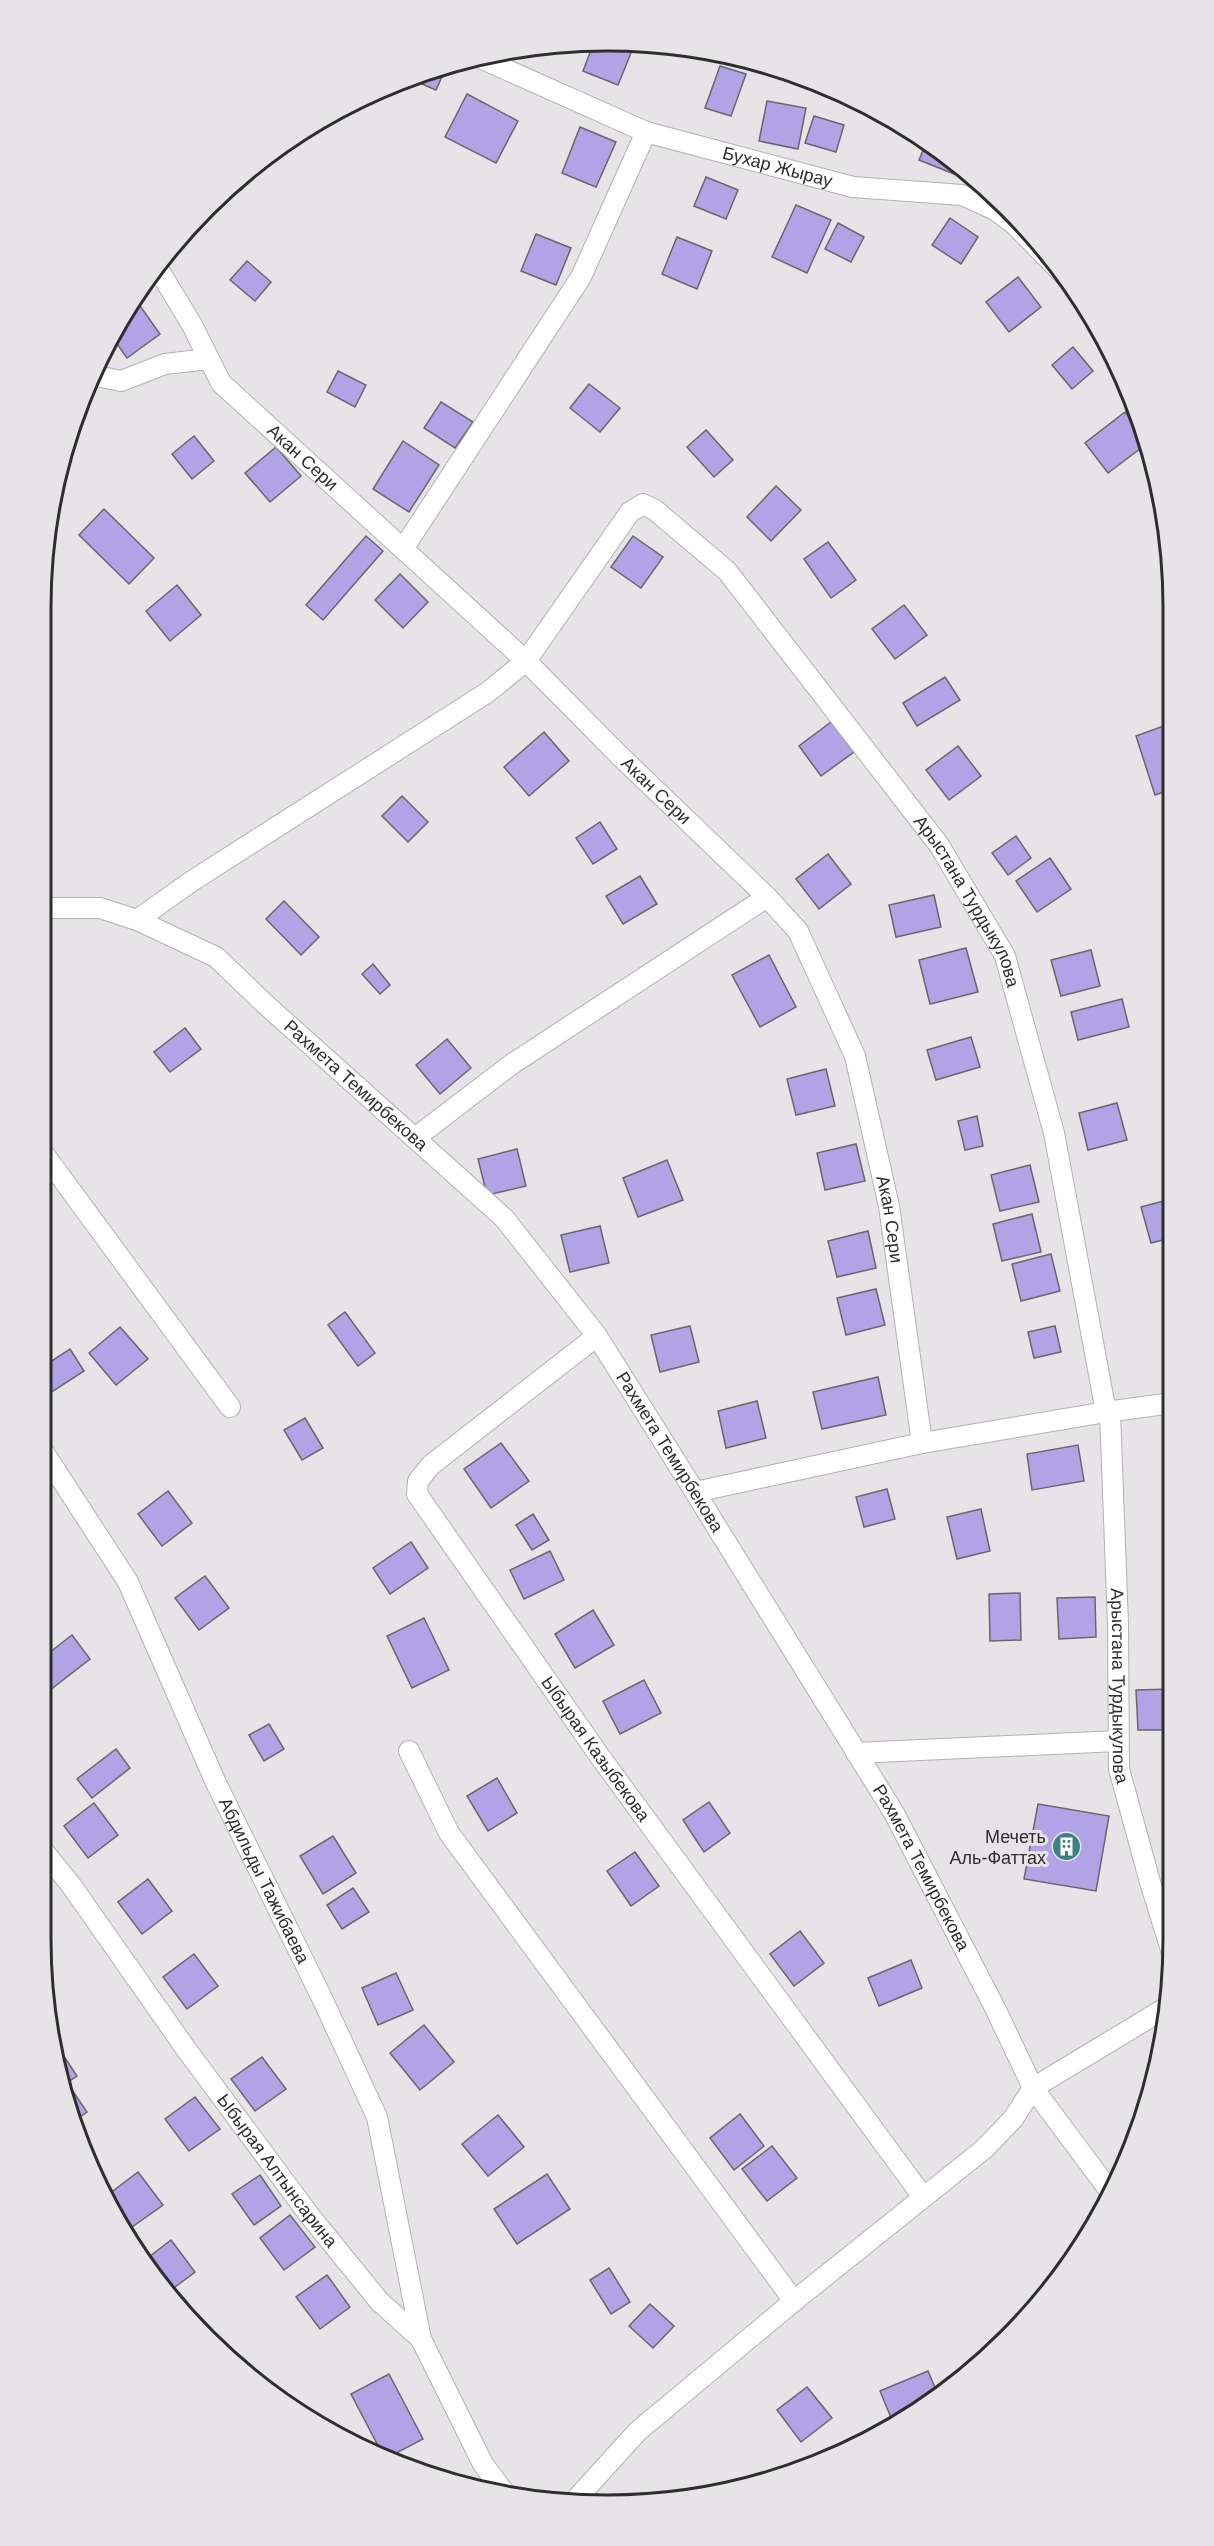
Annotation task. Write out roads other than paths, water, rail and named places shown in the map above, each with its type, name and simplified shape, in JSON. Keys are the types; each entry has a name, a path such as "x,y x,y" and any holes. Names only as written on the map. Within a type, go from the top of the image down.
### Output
{"street":[{"name":"Бухар Жырау","path":"492,63 646,132 853,187 962,195 999,213"},
{"path":"403,549 581,277 646,132"},
{"name":"Акан Сери","path":"162,275 221,383 526,661 620,756 767,897 798,931 855,1056 889,1206 922,1443"},
{"path":"101,377 121,381 165,364 209,359"},
{"name":"Арыстана Турдыкулова","path":"526,661 630,512 643,504 655,510 727,571 939,845 1005,956 1054,1133 1108,1412 1118,1624 1119,1769 1163,1924"},
{"path":"137,921 192,881 488,692 526,661"},
{"path":"415,1138 512,1064 767,897"},
{"name":"Рахмета Темирбекова","path":"51,908 100,908 137,921 216,957 504,1218 597,1336 695,1492 899,1823 995,2008 1033,2088 1106,2186"},
{"path":"51,1165 230,1407"},
{"name":"Ыбырая Казыбекова","path":"597,1336 431,1465 418,1480 417,1494 601,1758 923,2197"},
{"path":"695,1492 922,1443 1163,1405"},
{"name":"Абдильды Тажибаева","path":"51,1465 128,1582 216,1783 321,1996 377,2117 421,2339"},
{"path":"856,1752 1118,1741"},
{"path":"409,1751 449,1833 794,2301"},
{"name":"Ыбырая Алтынсарина","path":"51,1861 71,1885 186,2049 310,2216 379,2301 421,2339 483,2464 498,2484"},
{"path":"580,2494 638,2431 794,2301 984,2149 1013,2119 1033,2088 1158,2012"}],"place":[{"name":"Мечеть Аль-Фаттах","path":"1067,1847"}]}
